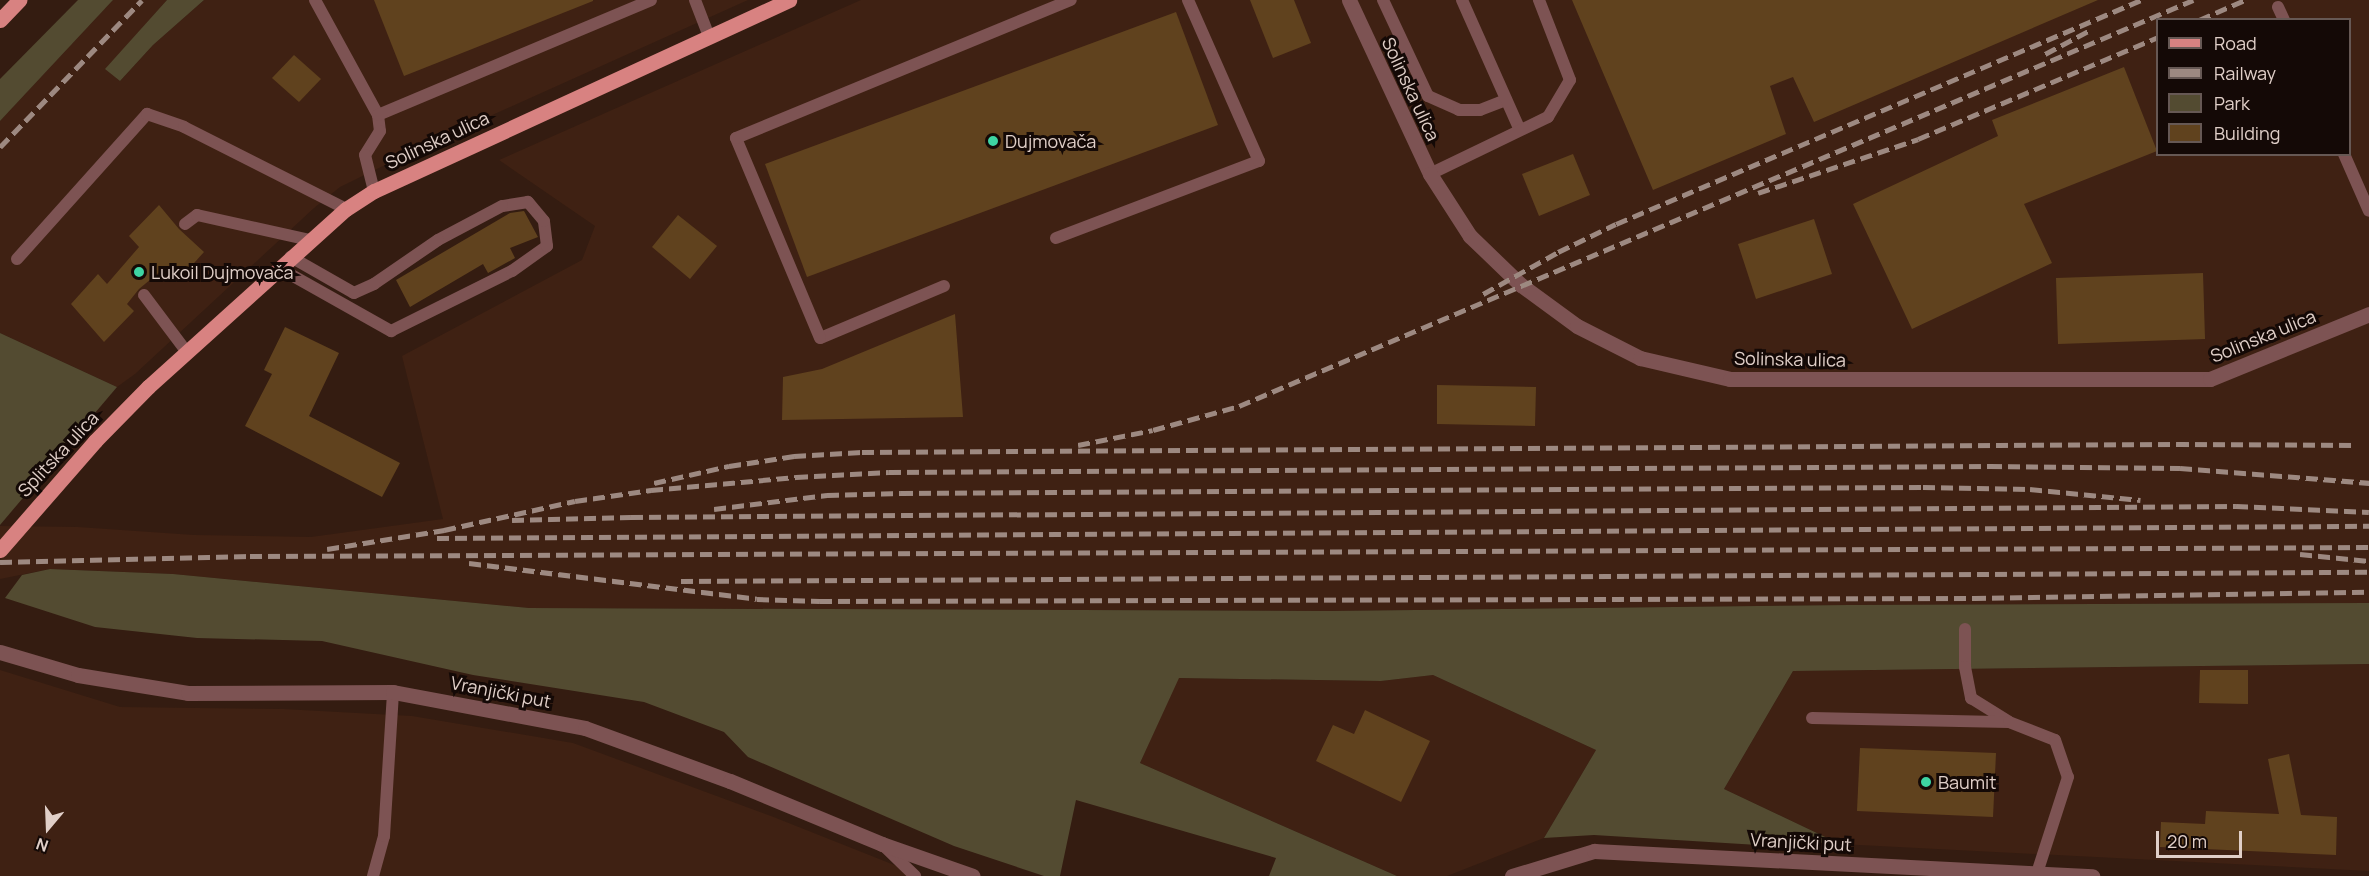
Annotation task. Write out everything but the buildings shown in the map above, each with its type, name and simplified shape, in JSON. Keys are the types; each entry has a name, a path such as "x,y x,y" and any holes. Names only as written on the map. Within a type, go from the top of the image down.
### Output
{"main road":[{"path":"0,20 19,0"},
{"name":"Solinska ulica","path":"148,387 310,240 346,209 374,191 789,0"},
{"name":"Splitska ulica","path":"0,550 23,521 148,387"}],"street":[{"name":"Solinska ulica","path":"1349,0 1430,174 1470,236 1521,285 1577,326 1640,358 1730,379 2210,379 2369,314"},
{"name":"Vranjički put","path":"0,652 78,675 188,693 393,692 585,728 730,781 882,844 973,876"},
{"name":"Vranjički put","path":"1512,876 1594,851 2036,875 2092,876"}],"lane":[{"path":"315,0 378,116 380,131 366,155 374,191"},
{"path":"378,116 651,0"},
{"path":"695,0 709,36"},
{"path":"944,286 820,338 736,138 1071,0"},
{"path":"1056,238 1258,160 1188,0"},
{"path":"1383,0 1428,96 1459,110 1480,110 1506,100"},
{"path":"1461,0 1520,130"},
{"path":"1430,174 1548,117 1570,80 1539,0"},
{"path":"2278,7 2283,18"},
{"path":"17,260 147,114 184,126 346,209"},
{"path":"2345,156 2369,212"},
{"path":"279,268 391,331 512,271 547,246 544,221 528,202 502,206 438,240 374,284 354,293 291,257"},
{"path":"185,224 197,215 310,240"},
{"path":"144,295 186,351"},
{"path":"1965,629 1965,667 1971,698 2009,722 2055,740 2068,777 2036,875"},
{"path":"373,876 384,837 393,692"},
{"path":"1812,718 2009,722"},
{"path":"882,844 915,876"}],"shaded area":[{"path":"113,0 167,0 106,69 120,81 153,45 204,0 748,0 428,144 340,187 314,208 135,374 117,387 0,333 0,121"},
{"path":"861,0 2369,0 2369,603 1849,605 1329,611 529,608 173,574 50,569 0,579 0,526 78,527 194,535 311,537 443,519 402,356 582,260 595,226 499,160"},
{"path":"2369,664 2369,871 1840,844 1724,789 1793,671"},
{"path":"0,670 120,707 283,709 412,716 573,743 771,816 922,876 0,876"},
{"path":"1433,675 1596,750 1544,838 1447,876 1397,876 1140,763 1178,678 1381,681"}],"green space":[{"path":"78,0 113,0 0,121 0,79"},
{"path":"167,0 204,0 153,45 120,81 105,69"},
{"path":"0,333 117,387 0,525"},
{"path":"50,569 173,574 529,608 1329,611 1849,605 2369,603 2369,664 1793,671 1724,789 1840,844 1795,841 1758,845 1594,835 1544,838 1596,750 1433,675 1381,681 1179,678 1140,763 1397,876 1269,876 1276,858 1076,800 1060,876 1044,876 954,846 748,757 724,732 644,702 473,675 322,641 197,638 95,627 5,598 22,575"}],"railway":[{"path":"0,147 142,0"},
{"path":"1483,294 1558,252 1616,224 2141,0"},
{"path":"1078,445 1153,430 1239,406 2193,0"},
{"path":"2204,18 2245,0"},
{"path":"2045,54 2092,29"},
{"path":"1758,193 1918,139 2156,38"},
{"path":"654,483 729,466 794,456 862,452 2177,444 2355,445"},
{"path":"327,549 444,530 575,501 651,490 796,477 889,472 1990,466 2180,468 2369,483"},
{"path":"714,509 827,495 901,493 1923,487 2030,489 2140,500"},
{"path":"512,520 631,517 2236,506 2369,512"},
{"path":"437,538 2369,526"},
{"path":"0,562 250,556 2369,547"},
{"path":"2300,554 2369,561"},
{"path":"469,563 757,599 820,601 1974,598 2369,592"},
{"path":"681,581 2369,572"}],"place":[{"name":"Dujmovača","path":"993,141"},
{"name":"Lukoil Dujmovača","path":"139,272"},
{"name":"Baumit","path":"1926,782"}]}
